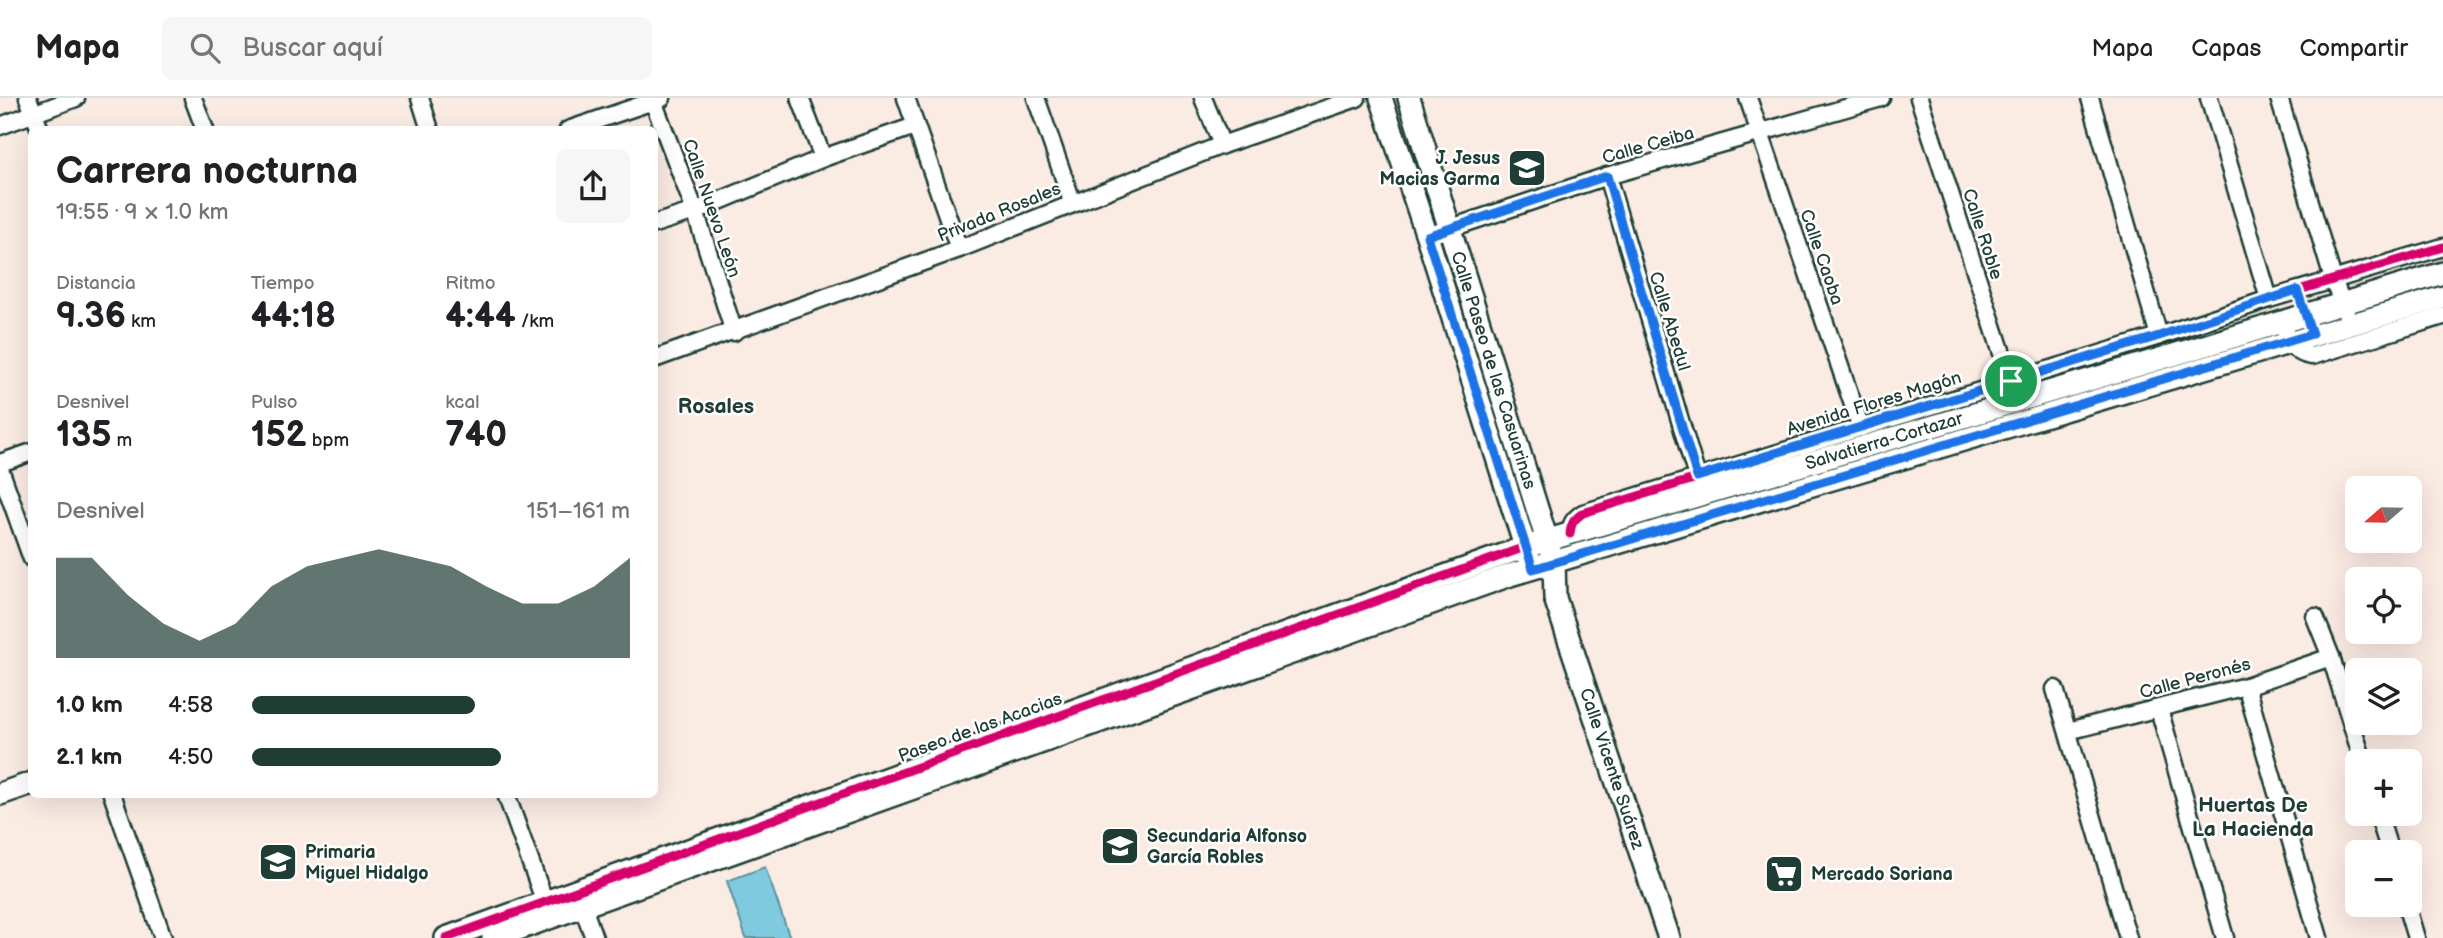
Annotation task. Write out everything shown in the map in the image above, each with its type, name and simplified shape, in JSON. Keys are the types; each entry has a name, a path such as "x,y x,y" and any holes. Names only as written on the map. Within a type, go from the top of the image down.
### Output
{"main road":[{"name":"Calle Paseo de las Casuarinas","path":"1381,98 1533,569"},
{"name":"Calle Paseo de las Casuarinas","path":"1409,98 1554,563"},
{"name":"Salvatierra-Cortazar","path":"1533,569 2289,342 2309,324 2342,302 2443,273"},
{"name":"Salvatierra-Cortazar","path":"1525,547 2281,322 2350,324 2443,297"},
{"name":"Paseo de las Acacias","path":"580,898 1525,547"},
{"name":"Calle Vicente Suárez","path":"1554,563 1555,598 1668,938"},
{"name":"Paseo de las Acacias","path":"446,938 548,909 1497,579 1533,569"},
{"name":"Calle Vicente Suárez","path":"1533,569 1555,598"},
{"path":"0,794 28,784"},
{"name":"Paseo de las Acacias","path":"493,938 548,909"}],"street":[{"path":"0,126 31,106 76,98"},
{"path":"193,98 204,126"},
{"path":"420,98 429,126"},
{"path":"800,98 823,158"},
{"path":"905,98 960,249"},
{"path":"1036,98 1073,204"},
{"path":"1203,98 1222,145"},
{"name":"Privada Rosales","path":"658,358 960,249 1222,145 1357,98"},
{"name":"Calle Caoba","path":"1748,98 1861,428"},
{"name":"Calle Ceiba","path":"1427,236 1607,176 1881,98"},
{"name":"Calle Roble","path":"1919,98 2011,381"},
{"path":"2090,98 2159,336"},
{"path":"2209,98 2269,299"},
{"path":"2279,98 2333,279 2350,324"},
{"path":"579,126 656,99"},
{"name":"Calle Nuevo León","path":"656,99 734,332"},
{"path":"31,106 38,126"},
{"path":"658,222 695,211 823,158 915,125"},
{"name":"Calle Abedul","path":"1607,176 1697,477"},
{"name":"Avenida Flores Magón","path":"1570,534 1570,525 1583,513 2443,247"},
{"path":"2297,290 2309,324"},
{"path":"2281,322 2289,342 2297,351 2312,356 2443,316"},
{"path":"0,463 28,453"},
{"path":"0,469 28,548"},
{"path":"2315,617 2331,657 2358,749"},
{"name":"Calle Peronés","path":"2068,731 2246,685 2331,657"},
{"path":"2246,685 2319,938"},
{"path":"2055,689 2128,938"},
{"path":"2159,709 2225,938"},
{"path":"114,798 163,938"},
{"path":"507,798 548,909"},
{"path":"580,898 594,938"},
{"path":"2410,917 2416,938"}],"water":[{"path":"765,867 790,938 746,938 727,881"}],"cycle path":[{"path":"1570,534 1573,522 1583,513 2443,247"},
{"path":"446,938 1525,547"}],"place":[{"name":"J. Jesus Macias Garma","path":"1527,168"},
{"name":"Secundaria Alfonso García Robles","path":"1120,846"},
{"name":"Primaria Miguel Hidalgo","path":"278,862"},
{"name":"Mercado Soriana","path":"1784,874"}],"district":[{"name":"Rosales","path":"716,406"},
{"name":"Huertas De La Hacienda","path":"2253,817"}],"route":[{"path":"1607,176 1697,477 2011,381 2297,290 2312,334 1533,569 1427,236 1607,176"}]}
